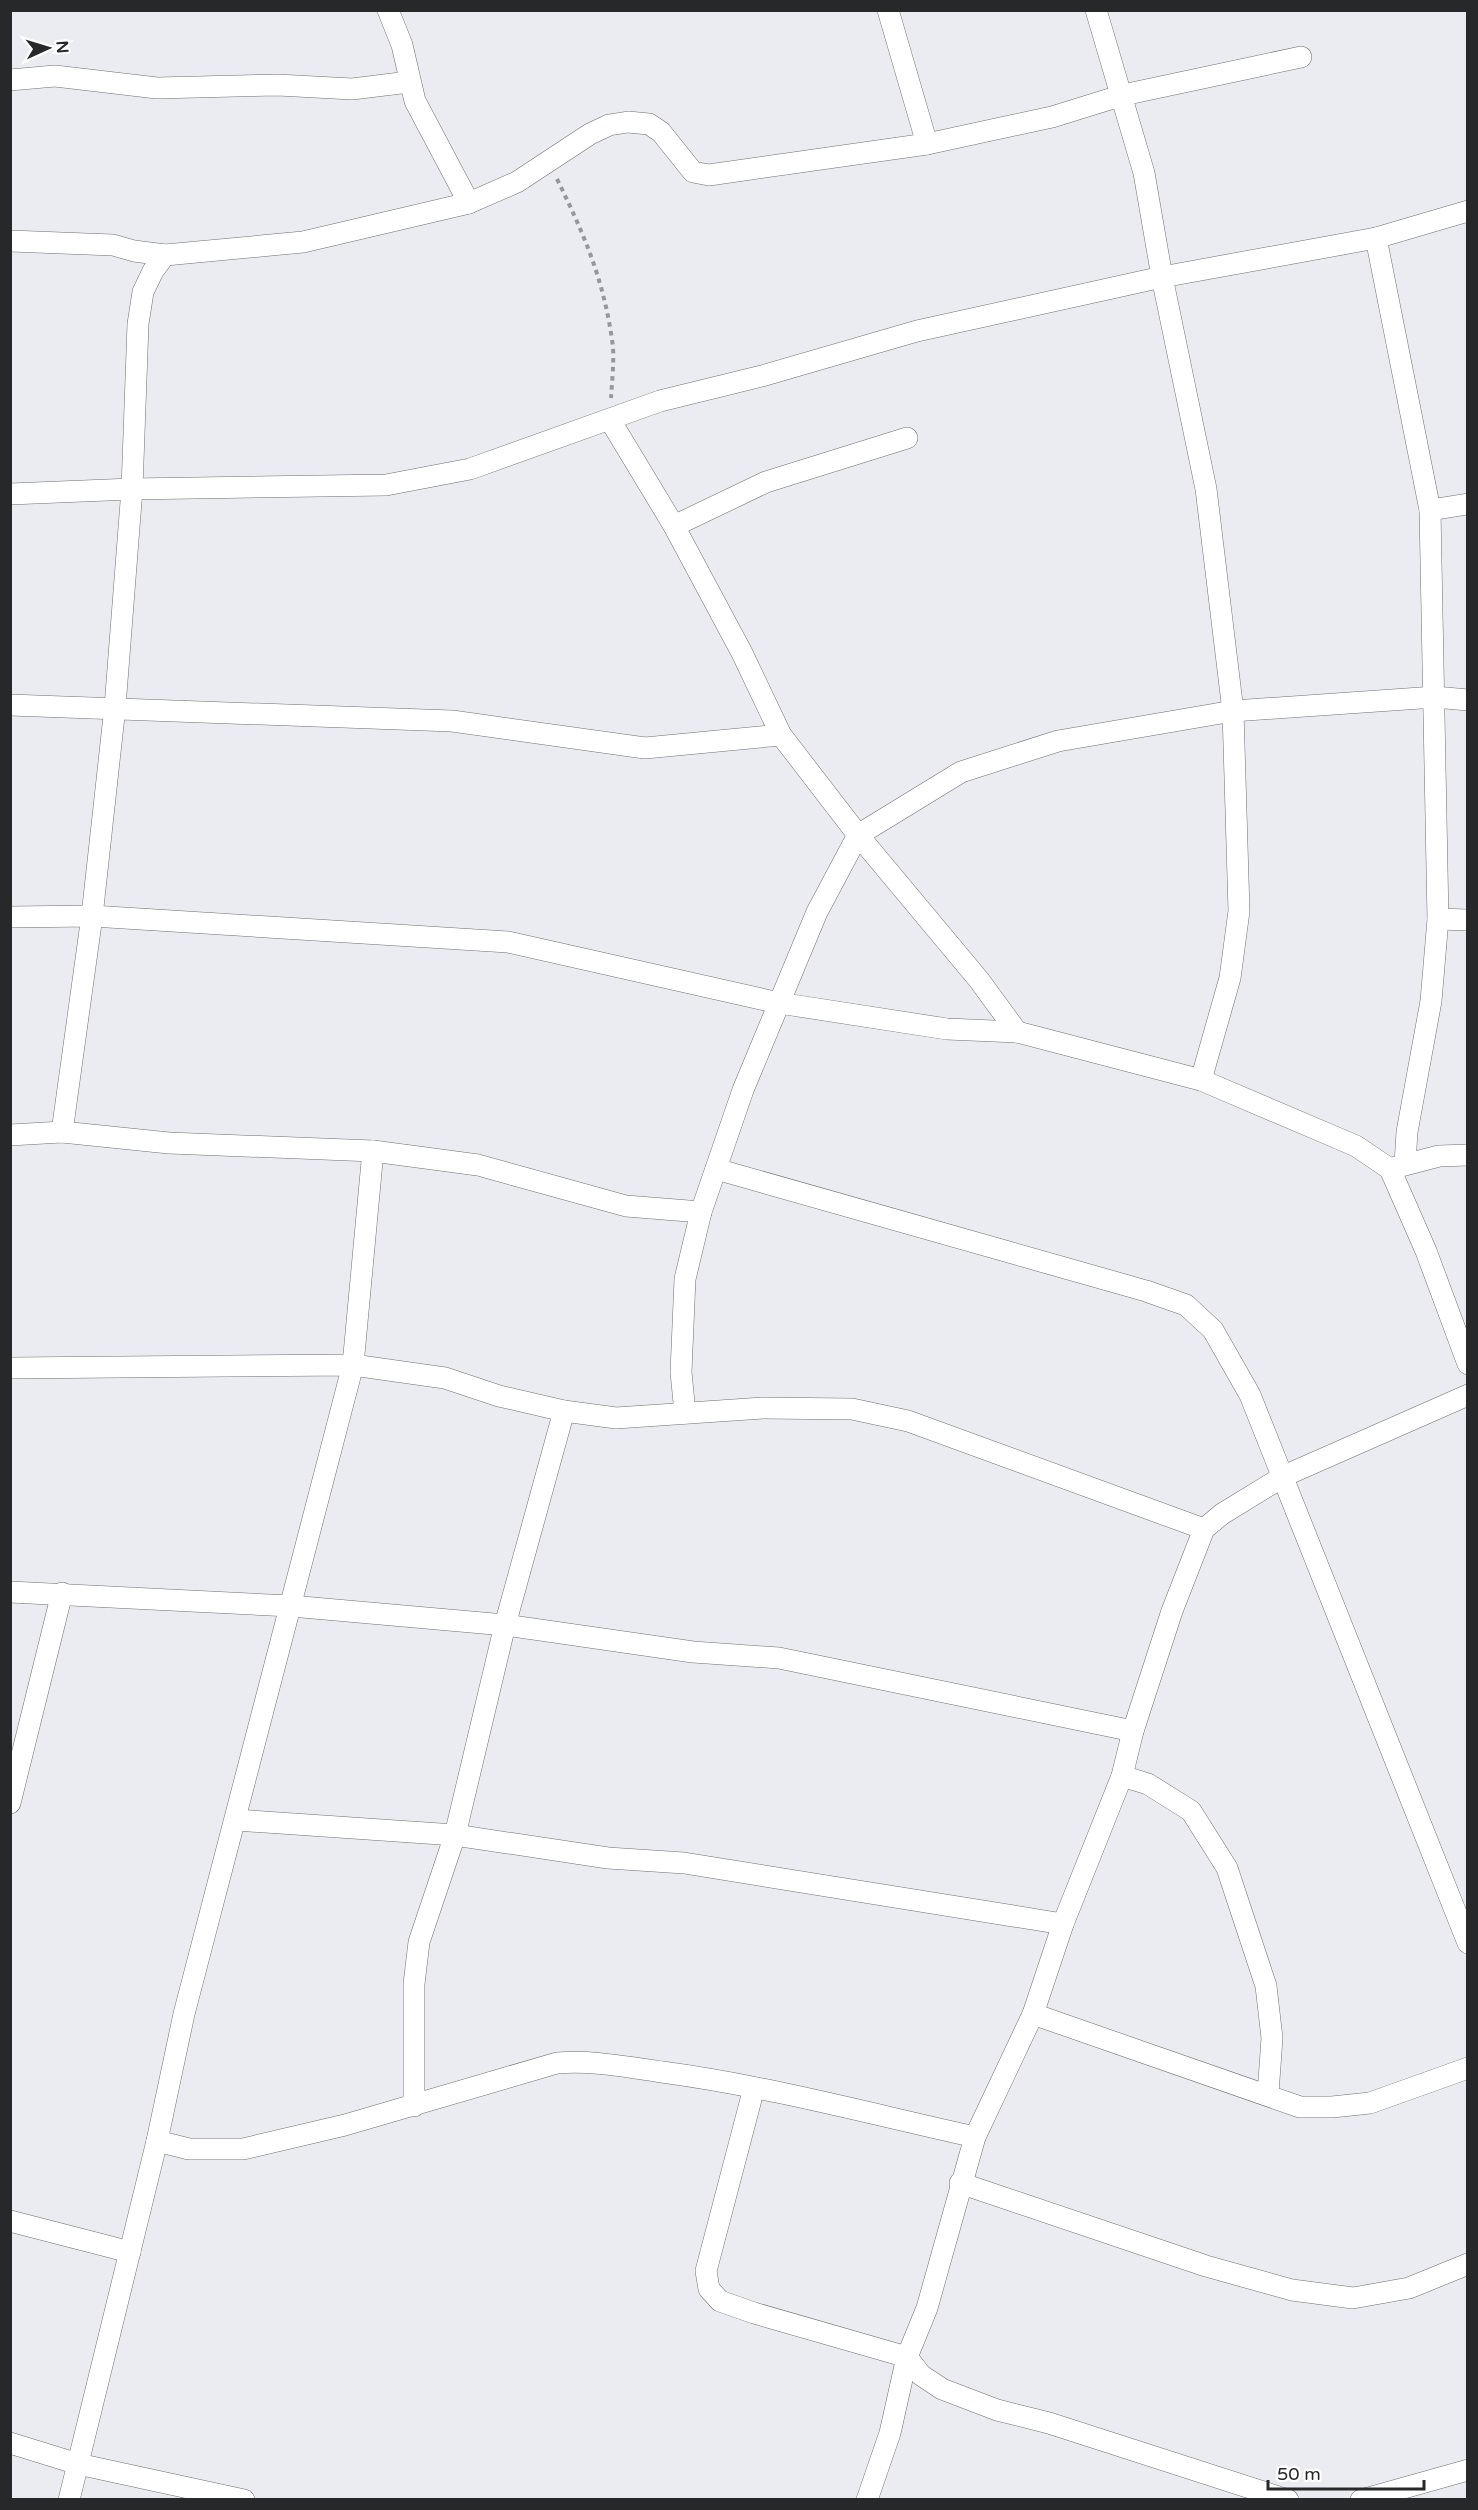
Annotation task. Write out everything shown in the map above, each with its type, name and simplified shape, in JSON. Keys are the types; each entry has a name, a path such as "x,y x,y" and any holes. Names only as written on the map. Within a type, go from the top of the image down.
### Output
{"street":[{"path":"388,10 402,45 415,101 469,202"},
{"path":"888,10 927,144"},
{"path":"1096,10 1123,95 1144,173 1162,277 1206,489 1233,711 1239,911 1230,978 1201,1080"},
{"path":"10,241 113,245 134,251 165,255 303,242 469,202 517,182 590,134 609,125 628,122 649,124 661,132 693,172 702,175 927,144 1052,117 1123,95 1301,57"},
{"path":"10,80 55,76 156,88 278,84 352,89 409,82"},
{"path":"10,494 132,489 387,485 470,469 660,401 762,376 917,331 1162,277 1376,238 1467,211"},
{"path":"1376,238 1430,510 1435,697 1438,920 1431,1001 1407,1132 1397,1167 1467,1364"},
{"path":"62,1132 92,916 115,707 132,489 138,324 143,292 153,271 165,255"},
{"path":"610,420 674,526 742,653 781,735 858,835 979,980 1017,1032"},
{"path":"674,526 766,482 907,438"},
{"path":"1430,510 1467,504"},
{"path":"685,1413 681,1372 685,1279 701,1212 743,1090 779,1003 817,912 858,835 962,772 1058,741 1233,711 1435,697 1467,700"},
{"path":"10,705 452,721 645,748 781,735"},
{"path":"10,917 92,916 508,942 779,1003 947,1029 1017,1032 1201,1080 1356,1146 1397,1167 1439,1156 1467,1155"},
{"path":"1438,920 1467,920"},
{"path":"10,1135 62,1132 170,1143 373,1151 478,1165 626,1206 701,1212"},
{"path":"69,2499 157,2141 184,2014 353,1365 373,1151"},
{"path":"716,1169 1146,1291 1186,1305 1213,1330 1250,1395 1284,1476 1467,1943"},
{"path":"10,1368 353,1365 446,1378 499,1396 564,1412 616,1418 763,1408 852,1409 908,1421 1204,1530"},
{"path":"867,2499 890,2433 907,2357 927,2308 960,2183 975,2137 1033,2014 1063,1924 1122,1776 1133,1731 1172,1611 1204,1530 1222,1514 1284,1476 1467,1395"},
{"path":"414,2106 414,1984 419,1942 455,1835 505,1625 564,1412"},
{"path":"10,1592 291,1606 505,1625 693,1652 779,1658 1133,1731"},
{"path":"10,1803 62,1593"},
{"path":"1122,1776 1148,1784 1191,1811 1227,1868 1266,1986 1272,2038 1268,2094"},
{"path":"236,1820 455,1835 608,1858 684,1863 1063,1924"},
{"path":"1033,2014 1300,2107 1332,2107 1370,2103 1467,2068"},
{"path":"157,2141 189,2148 243,2149 345,2125 557,2063 582,2061 690,2076 754,2088 975,2137"},
{"path":"754,2088 706,2271 709,2289 720,2301 907,2357 921,2375 942,2389 997,2410 1049,2423 1288,2499"},
{"path":"960,2183 1206,2266 1292,2290 1353,2298 1409,2288 1467,2264"},
{"path":"10,2221 130,2252"},
{"path":"10,2443 78,2464 244,2499"},
{"path":"1361,2499 1467,2470"}],"path":[{"path":"548,162 581,228 601,281 613,349 610,420"}]}
